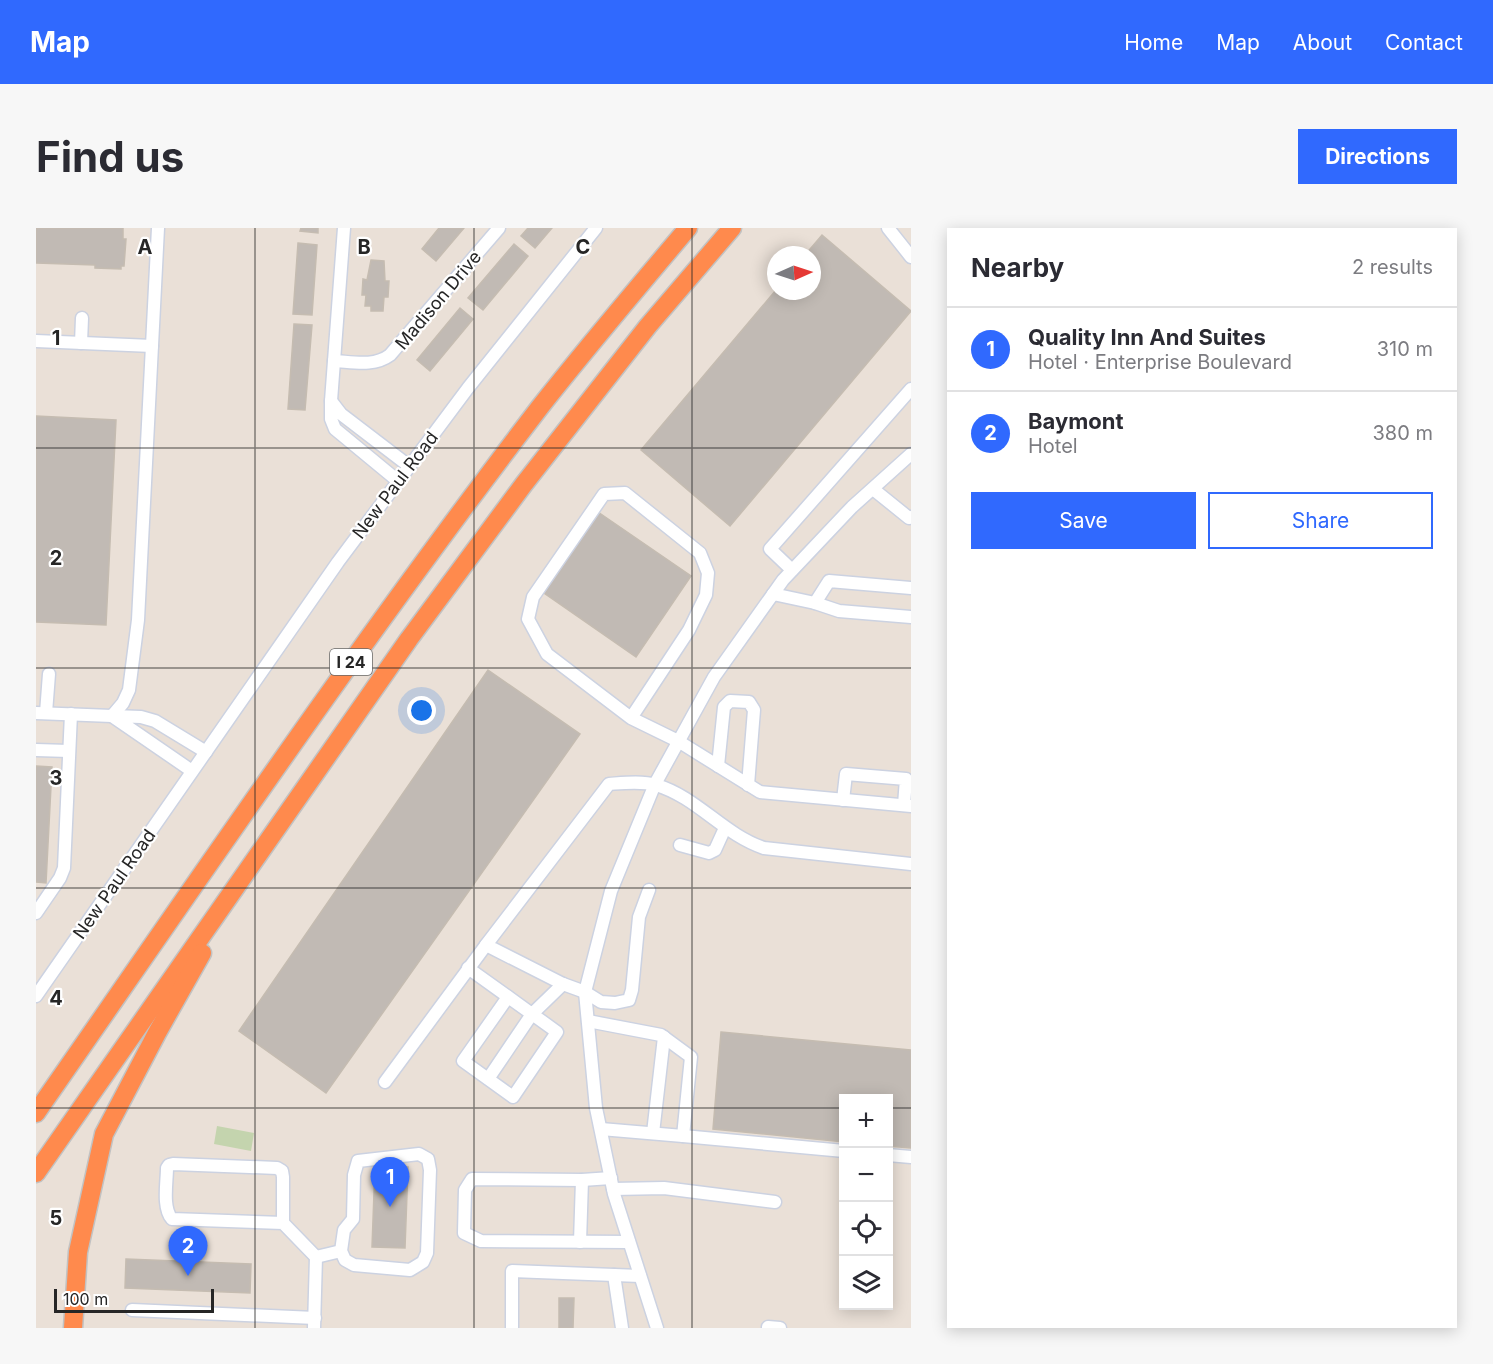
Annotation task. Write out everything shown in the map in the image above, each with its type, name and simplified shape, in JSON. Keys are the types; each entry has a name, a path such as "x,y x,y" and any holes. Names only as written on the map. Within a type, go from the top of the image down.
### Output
{"highway":[{"name":"I 24","path":"36,1113 441,537 542,405 618,310 688,228"},
{"name":"I 24","path":"36,1173 409,639 524,484 648,326 732,228"},
{"path":"73,1328 78,1252 104,1134 157,1033 255,859"}],"street":[{"path":"112,716 123,703 129,690 137,630 158,228"},
{"path":"344,228 330,416 335,429 398,481"},
{"name":"Madison Drive","path":"334,361 376,362 390,355 499,228"},
{"name":"New Paul Road","path":"36,996 338,562 475,379 596,228"},
{"path":"888,228 911,257"},
{"path":"81,343 82,318"},
{"path":"36,341 152,346"},
{"path":"792,570 770,549 911,389"},
{"path":"332,401 341,414 409,466"},
{"path":"362,452 372,438"},
{"path":"657,1328 612,1183 596,1108 585,992 611,891 655,784 714,676 792,570 852,507 911,454"},
{"path":"873,489 909,518 911,517"},
{"path":"631,718 688,630 706,595 708,573 700,553 625,492 604,494 533,597 528,619 547,654 631,718 678,741 760,792 843,800 907,805 906,779 846,774 843,800"},
{"path":"815,603 829,581 911,588"},
{"path":"773,594 839,611 911,617"},
{"path":"49,674 41,713 141,717 155,721 206,752"},
{"path":"718,766 724,707 730,701 749,702 754,710 748,785"},
{"path":"36,913 60,878 64,867 71,714"},
{"path":"112,716 192,771"},
{"path":"36,750 69,751"},
{"path":"385,1082 468,968 609,784 655,784 690,801 748,843 764,848 911,864"},
{"path":"680,845 710,853 716,850 725,828"},
{"path":"486,945 563,984 585,992 601,1002 615,1003 629,1000 639,917 649,890"},
{"path":"468,968 557,1032 513,1097 463,1060 508,997"},
{"path":"488,1079 532,1014 563,984"},
{"path":"588,1021 660,1035 691,1057 683,1136"},
{"path":"653,1133 664,1037"},
{"path":"601,1129 839,1151"},
{"path":"419,1154 428,1159 430,1170 427,1253 423,1262 410,1270 354,1265 345,1260 341,1251 344,1230 352,1219 354,1174 358,1161 419,1154"},
{"path":"893,1155 911,1157"},
{"path":"132,1310 315,1323 316,1257 283,1223 282,1171 277,1168 169,1165 167,1168 167,1208 171,1220 283,1223"},
{"path":"629,1242 481,1241 464,1233 465,1190 472,1179 582,1180 775,1202"},
{"path":"580,1242 582,1180"},
{"path":"316,1257 341,1251"},
{"path":"512,1328 512,1272 640,1276"},
{"path":"614,1275 622,1328"}],"green space":[{"path":"217,1126 254,1133 251,1151 214,1144"}],"building":[{"path":"36,228 123,228 123,239 126,239 124,266 121,266 121,269 95,268 95,265 36,263"},
{"path":"301,228 318,228 318,233 300,231"},
{"path":"439,228 464,228 436,261 422,249"},
{"path":"528,228 552,228 535,248 521,236"},
{"path":"822,235 911,311 730,526 641,450 768,300 821,300 821,246 813,246"},
{"path":"298,243 317,245 312,315 293,314"},
{"path":"514,244 528,256 483,310 468,298"},
{"path":"371,260 384,261 385,281 389,281 388,297 384,297 383,311 371,311 371,306 365,306 366,295 362,295 363,279 367,280"},
{"path":"460,308 473,319 430,371 417,360"},
{"path":"294,324 312,325 305,410 288,409"},
{"path":"36,416 116,420 106,625 36,622"},
{"path":"598,512 691,576 636,657 544,593"},
{"path":"488,670 580,734 326,1093 239,1031"},
{"path":"36,766 52,767 46,883 36,882"},
{"path":"721,1032 911,1050 911,1148 893,1146 893,1094 839,1094 839,1142 713,1129"},
{"path":"375,1166 408,1167 405,1248 372,1247"},
{"path":"126,1259 251,1264 250,1293 125,1288"},
{"path":"559,1298 574,1298 573,1328 559,1328"}],"place":[{"name":"Quality Inn And Suites","path":"390,1207"},
{"name":"Baymont","path":"188,1276"}]}
